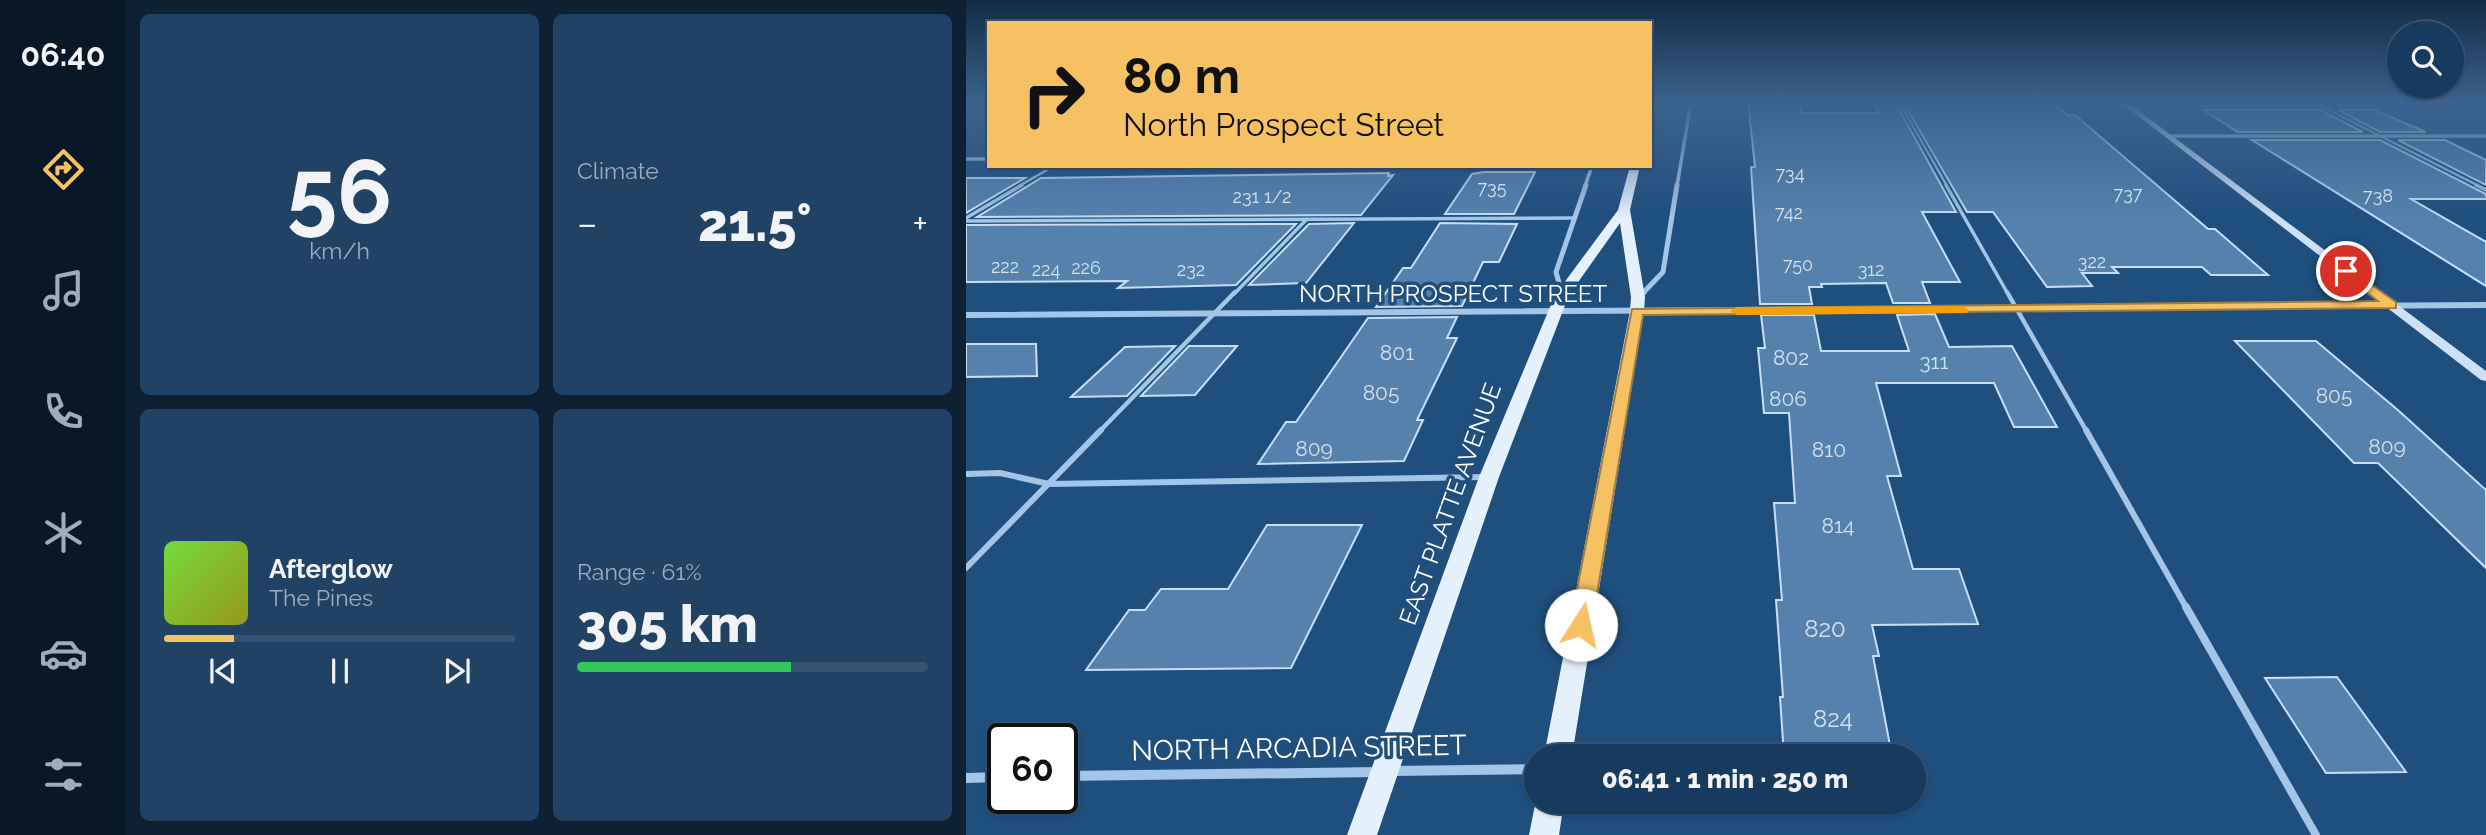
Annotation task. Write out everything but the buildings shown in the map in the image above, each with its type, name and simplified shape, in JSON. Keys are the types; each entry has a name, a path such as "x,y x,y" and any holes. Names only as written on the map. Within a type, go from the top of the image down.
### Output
{"main road":[{"name":"EAST PLATTE AVENUE","path":"1362,835 1489,477 1559,304 1624,209 1634,168"},
{"name":"EAST PLATTE AVENUE","path":"1560,744 1638,304 1624,209"},
{"path":"1544,835 1548,814"}],"street":[{"path":"1638,304 1663,272 1685,141"},
{"path":"2175,141 2486,377"},
{"path":"966,159 987,159"},
{"path":"1559,304 1556,272 1591,168"},
{"name":"NORTH PROSPECT STREET","path":"966,315 1216,313 1559,304 2019,310 2486,304"},
{"name":"NORTH ARCADIA STREET","path":"1078,776 1524,769"},
{"path":"966,778 987,777"}],"lane":[{"path":"1921,141 2316,835"},
{"path":"2390,141 2486,190"},
{"path":"966,220 1051,168"},
{"path":"966,220 1575,218"},
{"path":"966,569 1307,219"},
{"path":"966,474 1000,473 1049,484 1489,477"}],"slow traffic":[{"path":"1737,311 1962,310"}],"route":[{"path":"1581,625 1637,312 2391,305 2346,271"}]}
